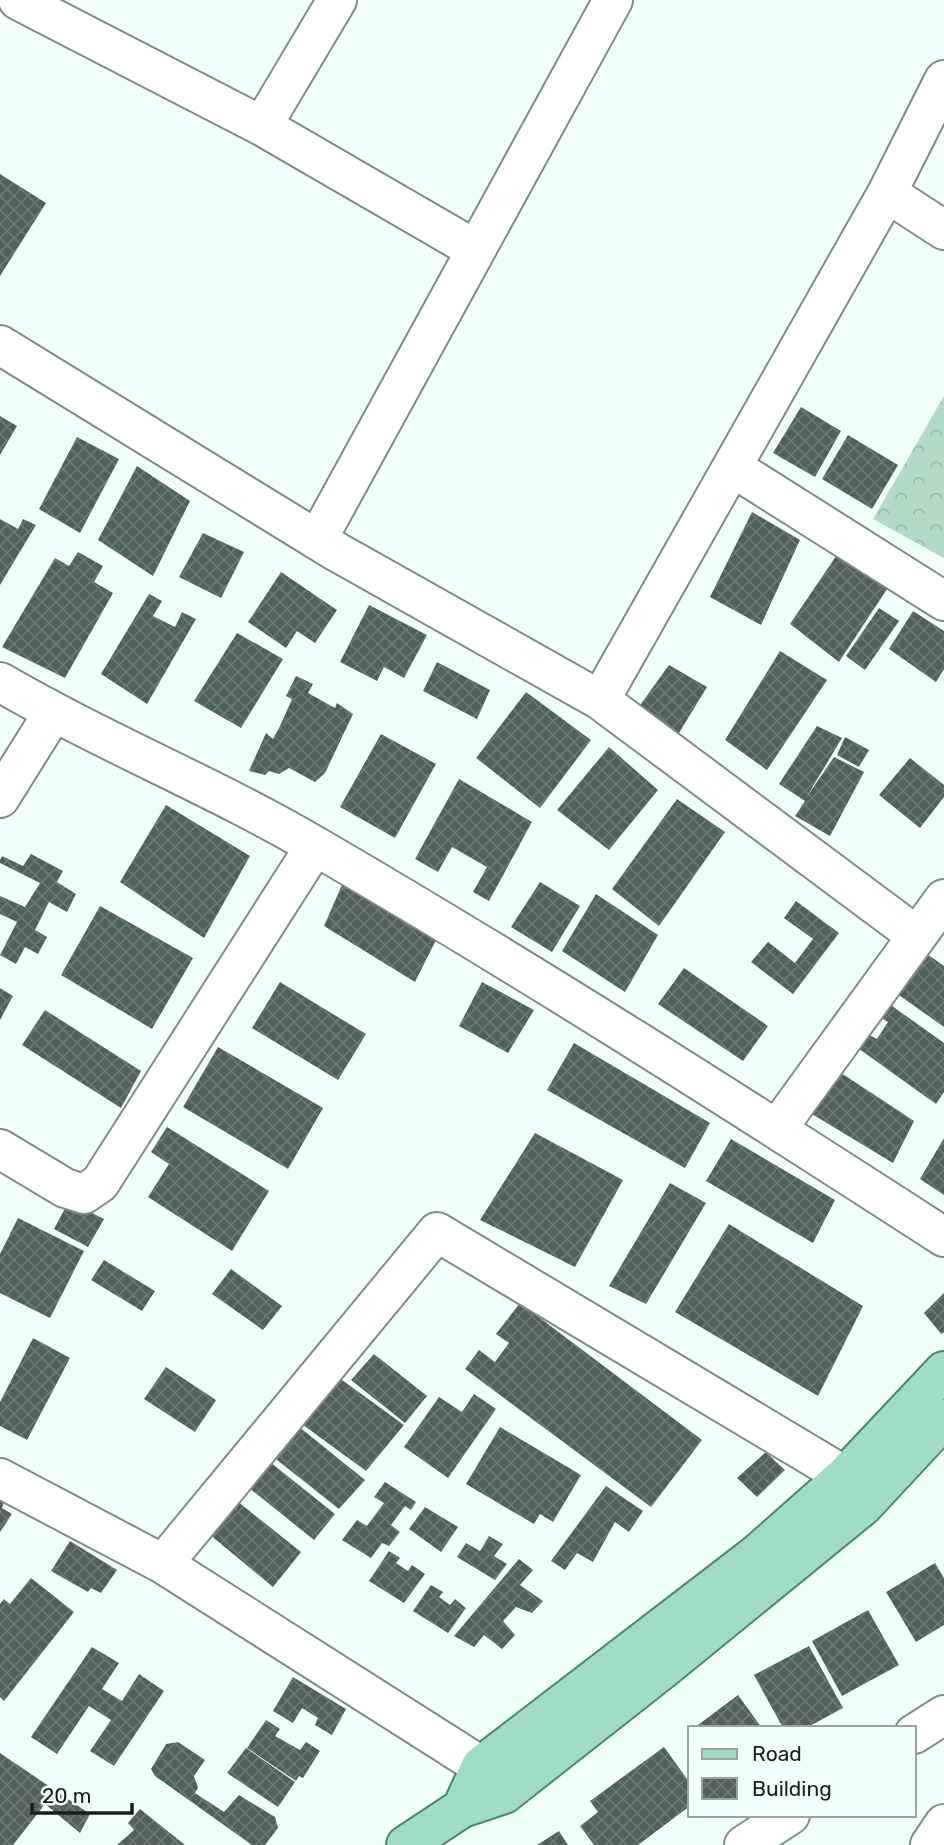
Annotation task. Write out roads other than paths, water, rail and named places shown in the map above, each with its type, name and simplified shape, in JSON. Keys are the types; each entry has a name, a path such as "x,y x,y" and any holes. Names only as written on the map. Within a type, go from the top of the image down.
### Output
{"main road":[{"path":"406,1845 462,1808 845,1476 944,1371"},
{"path":"493,1780 814,1549 863,1506 944,1419"}],"street":[{"path":"19,0 262,127 476,250"},
{"path":"262,127 337,0"},
{"path":"317,540 613,0"},
{"path":"600,700 887,194 944,80"},
{"path":"887,194 944,230"},
{"path":"0,345 317,540 600,700 917,936"},
{"path":"732,467 944,601"},
{"path":"0,682 52,713 315,846 777,1129 944,1237"},
{"path":"0,798 52,713"},
{"path":"0,1149 65,1188 84,1194 100,1183 315,846"},
{"path":"777,1129 944,899"},
{"path":"163,1564 438,1232 845,1476"},
{"path":"0,1478 163,1564 493,1780"},
{"path":"916,1733 944,1715"},
{"path":"744,1845 787,1817"},
{"path":"930,1845 944,1824"}]}
